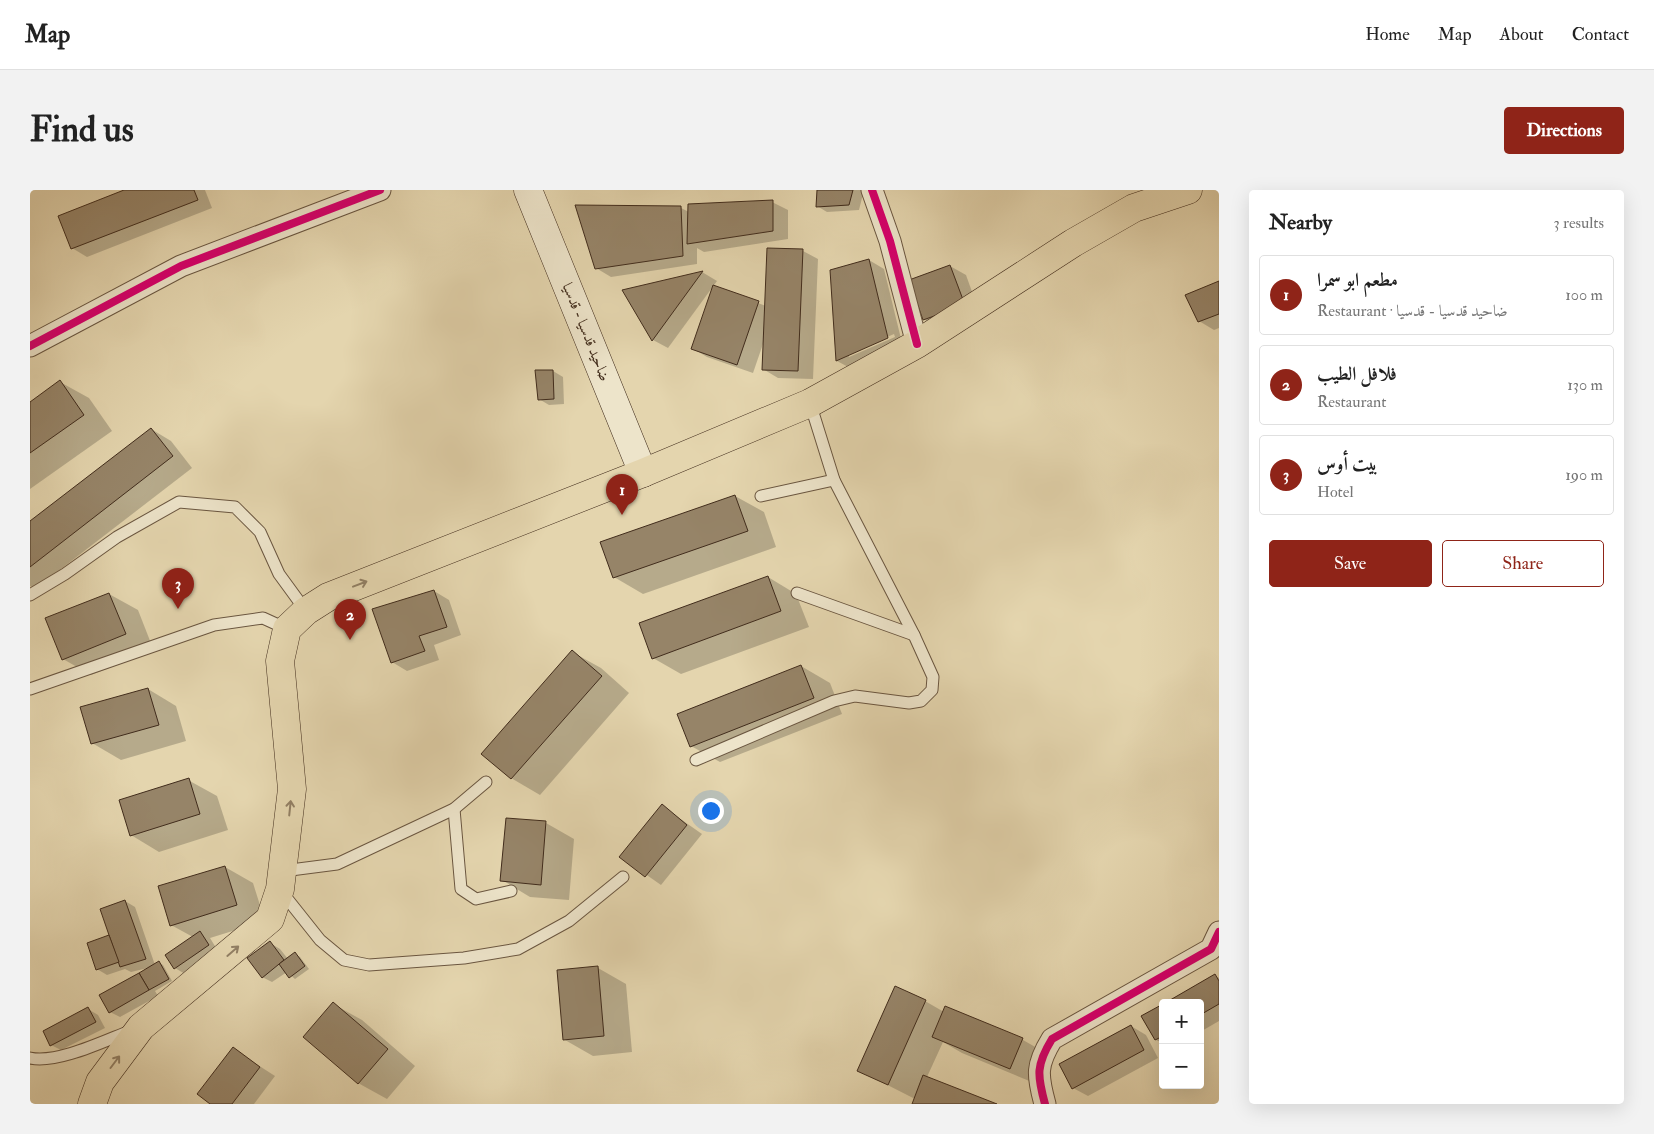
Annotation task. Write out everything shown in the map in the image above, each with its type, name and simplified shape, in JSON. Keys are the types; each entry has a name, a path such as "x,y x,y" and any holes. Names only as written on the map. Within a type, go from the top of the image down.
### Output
{"main road":[{"name":"ضاحيد قدسيا - قدسيا","path":"528,190 643,473"},
{"path":"92,1104 100,1082 141,1027 270,919 282,880 292,789 280,661 297,620 328,597 643,473 810,403 917,344 1073,243 1134,208 1188,190"}],"street":[{"path":"30,346 181,266 380,190"},
{"path":"872,190 890,241 917,344"},
{"path":"1045,1104 1038,1079 1041,1058 1052,1039 1216,944"}],"lane":[{"path":"696,760 834,701 856,696 909,703 921,701 932,690 933,676 914,635 834,480 810,403"},
{"path":"761,496 834,480"},
{"path":"30,595 65,574 118,537 179,502 235,508 260,532 297,620 263,618 214,625 30,688"},
{"path":"797,593 914,635"},
{"path":"486,782 454,809 337,864 282,880 320,940 344,960 369,965 464,958 518,949 569,921 623,878"},
{"path":"454,809 462,889 476,899 512,891"},
{"path":"30,1058 38,1060 67,1054 141,1027"}],"building":[{"path":"124,190 194,190 198,200 71,249 58,216"},
{"path":"817,190 853,190 849,205 816,207"},
{"path":"773,200 773,231 687,244 688,204"},
{"path":"575,205 681,206 683,256 595,269"},
{"path":"767,248 803,249 798,371 762,370"},
{"path":"869,259 888,338 836,361 830,270"},
{"path":"950,265 965,305 923,320 909,280"},
{"path":"703,271 652,341 622,290"},
{"path":"1219,281 1219,314 1198,322 1185,295"},
{"path":"713,285 759,301 737,365 691,349"},
{"path":"535,370 553,370 554,399 538,400"},
{"path":"60,380 84,415 30,453 30,402"},
{"path":"151,428 173,456 30,567 30,521"},
{"path":"735,495 748,531 613,578 600,542"},
{"path":"768,576 781,611 652,659 639,623"},
{"path":"434,590 447,627 419,636 425,651 391,663 372,609"},
{"path":"109,593 126,634 62,660 45,618"},
{"path":"572,650 602,676 511,779 481,754"},
{"path":"801,665 814,698 690,747 677,714"},
{"path":"148,688 159,725 91,744 80,707"},
{"path":"189,778 200,814 130,836 119,800"},
{"path":"662,804 687,825 645,877 619,857"},
{"path":"506,818 546,821 541,885 500,881"},
{"path":"225,866 237,905 170,926 158,886"},
{"path":"125,900 146,959 120,967 100,909"},
{"path":"200,931 209,945 174,969 165,955"},
{"path":"109,935 119,962 96,970 87,943"},
{"path":"270,941 284,960 262,978 247,958"},
{"path":"295,952 305,966 289,978 279,964"},
{"path":"159,961 169,979 149,990 139,973"},
{"path":"598,966 604,1036 563,1040 557,970"},
{"path":"139,973 149,990 109,1013 99,995"},
{"path":"1215,974 1219,981 1219,1004 1204,1013 1204,999 1172,999"},
{"path":"895,986 926,1000 888,1085 857,1071"},
{"path":"333,1002 388,1049 358,1084 303,1037"},
{"path":"945,1006 1023,1038 1010,1069 932,1037"},
{"path":"1159,1006 1159,1038 1155,1040 1141,1016"},
{"path":"88,1007 96,1022 50,1046 43,1031"},
{"path":"1131,1025 1144,1050 1072,1089 1059,1064"},
{"path":"233,1047 260,1067 232,1104 210,1104 197,1094"},
{"path":"923,1075 997,1104 912,1104"}],"cycle path":[{"path":"30,346 181,266 380,190"},
{"path":"872,190 890,241 917,344"},
{"path":"1045,1104 1039,1078 1043,1056 1052,1039 1211,949 1219,932"}],"place":[{"name":"مطعم ابو سمرا","path":"622,515"},
{"name":"بيت أوس","path":"178,609"},
{"name":"فلافل الطيب","path":"350,640"}]}
